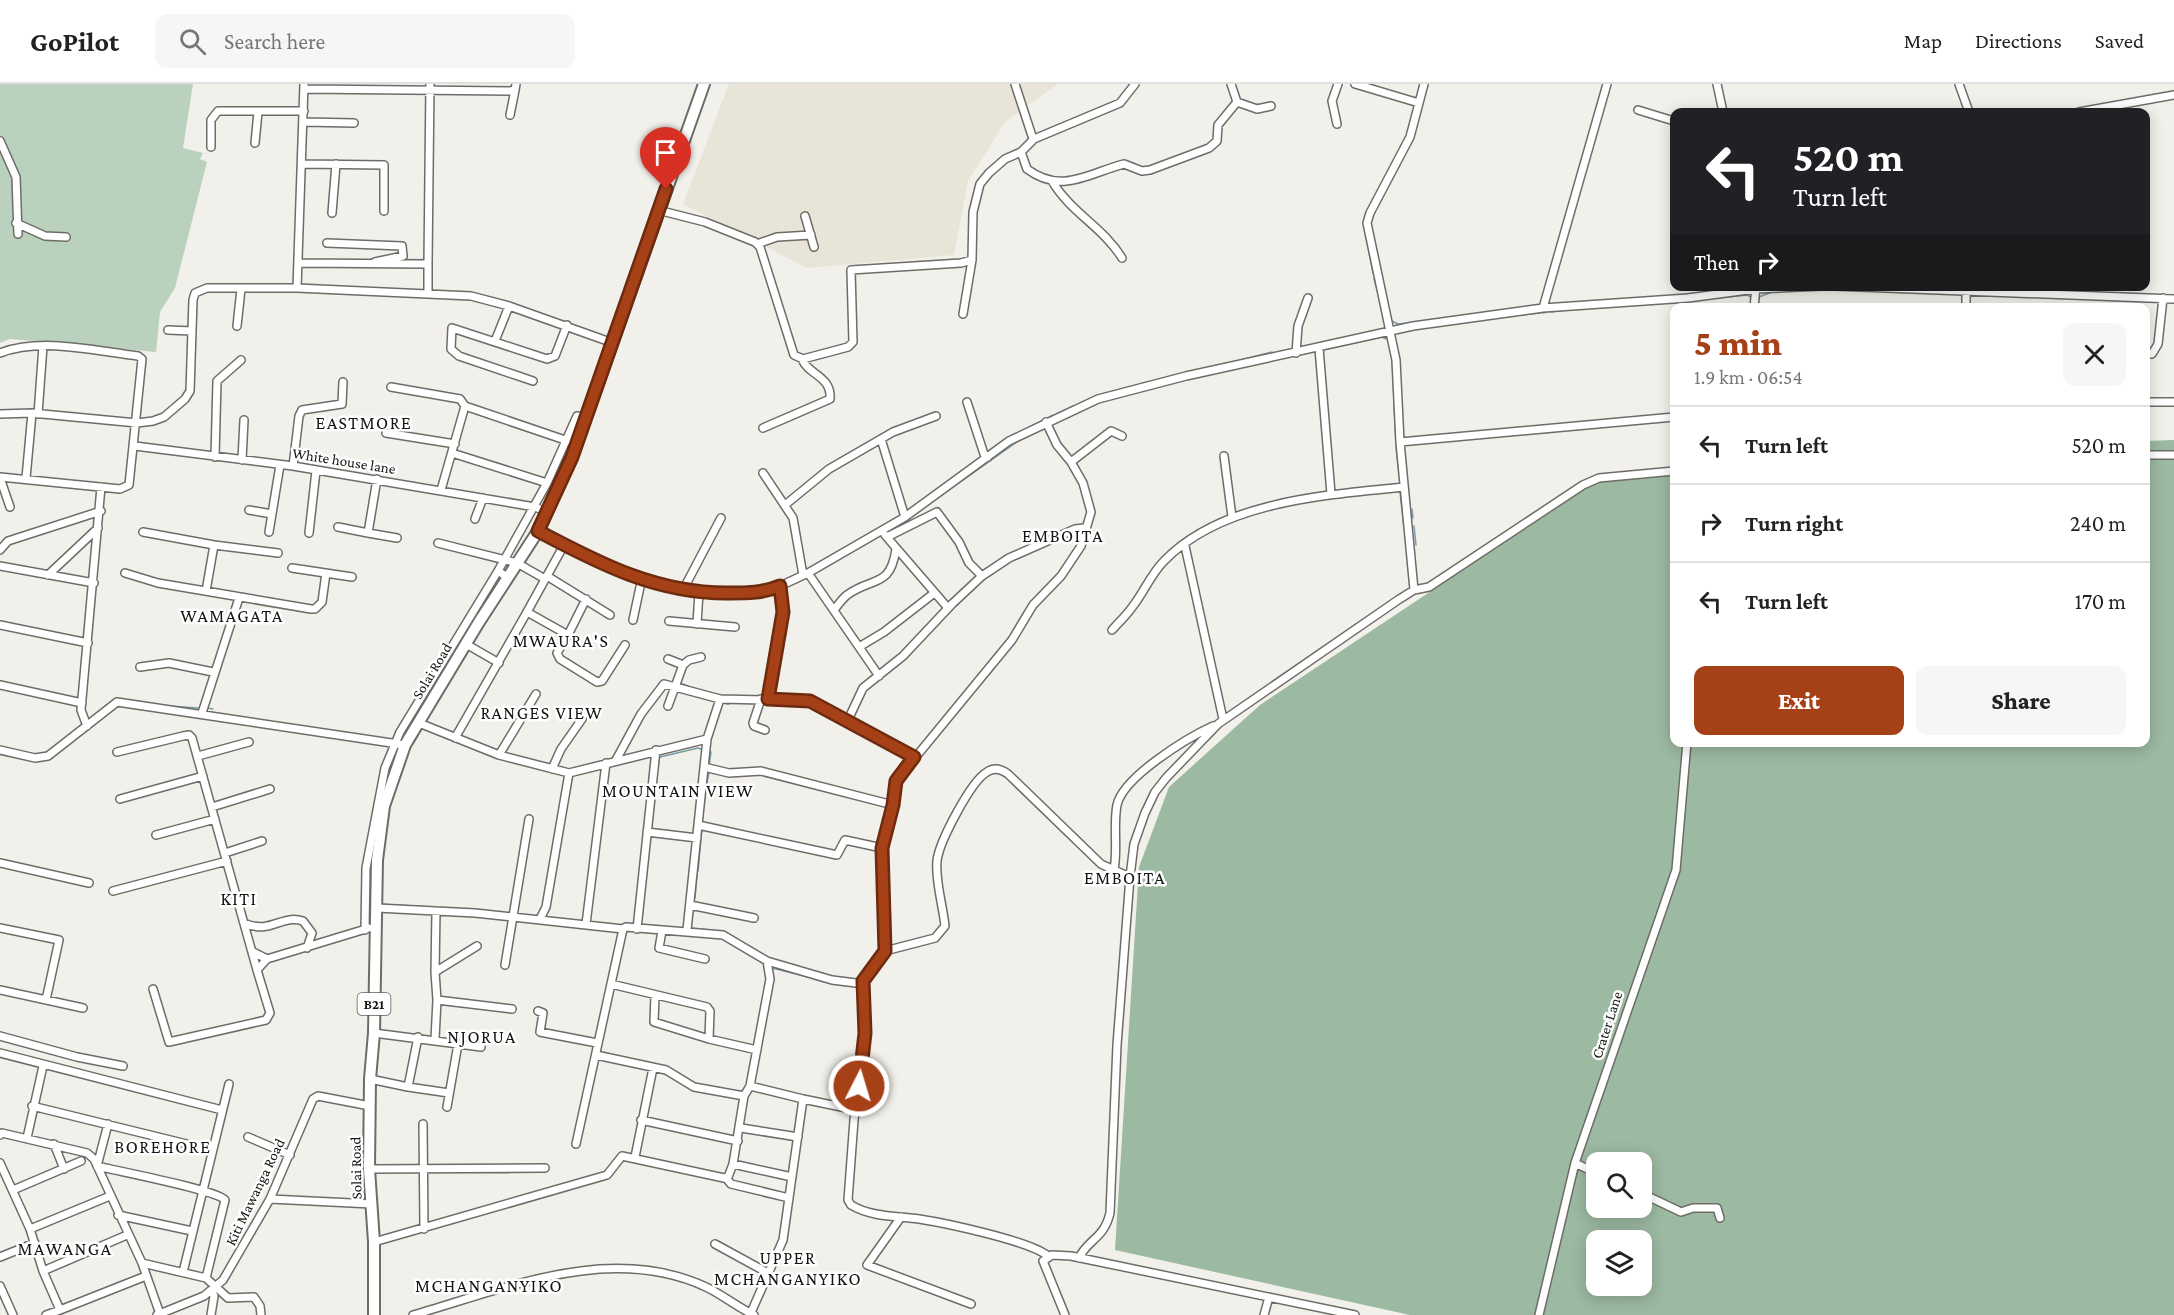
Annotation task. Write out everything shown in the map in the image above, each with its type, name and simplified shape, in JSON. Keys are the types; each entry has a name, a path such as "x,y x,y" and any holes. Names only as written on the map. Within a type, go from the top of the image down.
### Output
{"highway":[{"name":"Solai Road","path":"374,1315 374,1242 369,1169 370,1079 374,1034 369,928 377,908 376,860 380,827 390,784 401,745 419,723 466,644 502,574 517,563 538,531 572,457 704,84"}],"street":[{"path":"1015,84 1033,139"},
{"path":"963,314 972,260 973,213 980,184 1000,163 1021,152 1033,139 1120,103 1136,84"},
{"path":"1231,84 1237,102"},
{"path":"1336,124 1332,101 1338,84"},
{"path":"1355,84 1419,103"},
{"path":"1414,590 1400,442 1396,360 1367,224 1370,213 1410,137 1424,84"},
{"path":"1543,308 1607,84"},
{"path":"1717,84 1722,108"},
{"path":"1959,84 1968,108"},
{"path":"297,288 304,86 515,87 510,115"},
{"path":"428,292 430,87"},
{"path":"2101,108 2174,95"},
{"path":"1237,102 1257,108 1271,106"},
{"path":"1052,181 1090,178 1124,164 1142,171 1150,170 1209,148 1217,141 1218,125 1237,102"},
{"path":"211,147 211,120 215,112 304,111"},
{"path":"1638,111 1670,120"},
{"path":"255,143 258,112"},
{"path":"304,122 354,123"},
{"path":"0,141 16,177 18,234"},
{"path":"1021,152 1027,169 1052,181 1074,210 1102,231 1122,258"},
{"path":"303,164 384,165 384,211"},
{"path":"332,213 336,164"},
{"path":"658,210 705,222 757,244 764,251 794,355 802,359 806,367 820,375 830,392 830,399 763,428"},
{"path":"805,216 814,246"},
{"path":"16,223 45,236 66,237"},
{"path":"757,244 777,237 811,235"},
{"path":"327,243 402,246 403,256 361,265"},
{"path":"802,359 848,347 853,342 851,270 961,263 972,260"},
{"path":"298,263 428,264"},
{"path":"0,414 35,414 137,423 159,419 188,396 195,293 207,288 297,288 428,292 471,296 510,306 613,343"},
{"path":"237,326 241,289"},
{"path":"538,531 621,573 682,591 758,592 780,586 806,574 905,517 1009,441 1046,422 1115,394 1389,331 1543,308 1688,298 1736,291"},
{"path":"2025,291 2174,299"},
{"path":"1296,353 1298,326 1308,298"},
{"path":"2150,354 2158,344 2163,298"},
{"path":"495,341 510,306"},
{"path":"532,381 459,356 451,349 450,332 454,327 551,358 555,356 567,326"},
{"path":"168,330 192,331"},
{"path":"26,478 43,346"},
{"path":"0,353 12,348 43,346 138,356 142,359 135,446 129,485 120,489 26,478 0,478 10,507"},
{"path":"1319,348 1331,494"},
{"path":"215,457 217,381 241,360"},
{"path":"293,466 298,416 302,410 312,407 342,404 343,382"},
{"path":"391,387 460,399 465,406 568,441"},
{"path":"967,402 984,454 988,457"},
{"path":"2150,402 2174,402"},
{"path":"441,490 465,406"},
{"path":"257,970 267,959 369,928 366,868 385,768 401,745 502,574 505,559 548,483 577,416 587,417"},
{"path":"784,505 829,469 881,439 936,416"},
{"path":"1400,442 1670,417"},
{"path":"242,460 244,420"},
{"path":"377,908 513,916 623,929 687,930 723,934 767,961 832,980 856,983 863,981 885,951 882,848 893,805 896,781 1012,640 1033,605 1061,576 1081,546 1084,528 1091,512 1083,483 1071,462 1057,445 1046,422"},
{"path":"1071,462 1111,431 1122,436"},
{"path":"386,433 455,444"},
{"path":"881,439 905,517"},
{"name":"White house lane","path":"135,446 293,466 441,490 534,507 547,512"},
{"path":"452,453 548,483"},
{"path":"2150,455 2174,455"},
{"path":"1224,456 1232,517"},
{"path":"268,532 280,465"},
{"path":"309,533 316,471"},
{"path":"1114,870 1118,852 1117,806 1121,793 1158,760 1221,722 1414,590 1429,587 1591,481 1670,471"},
{"path":"763,473 793,518 806,574 834,610 879,676"},
{"path":"368,533 377,480"},
{"path":"87,726 82,718 82,704 101,510 101,487"},
{"path":"1112,630 1133,607 1164,561 1198,534 1232,517 1263,507 1331,494 1404,487"},
{"path":"475,519 483,498"},
{"path":"0,550 8,541 101,510"},
{"path":"249,510 272,514"},
{"path":"887,537 937,512 959,542 969,563 982,576"},
{"path":"682,591 721,518"},
{"path":"338,527 397,538"},
{"path":"48,574 98,528"},
{"path":"847,722 863,688 903,656 982,576 1009,558 1075,529 1084,528"},
{"path":"882,530 933,594 948,608"},
{"path":"143,532 214,545 278,553"},
{"path":"438,543 517,563 586,599 610,615"},
{"path":"206,591 214,545"},
{"path":"455,738 564,545"},
{"path":"1185,546 1221,722"},
{"path":"834,610 847,596 882,579 892,570 896,549"},
{"path":"0,566 94,583"},
{"path":"292,568 352,577"},
{"path":"125,573 239,598 315,609 322,602 326,573"},
{"path":"765,730 753,725 765,699 783,612 780,586"},
{"path":"633,620 640,587"},
{"path":"697,624 699,592"},
{"path":"859,647 884,632 933,594"},
{"path":"202,713 213,672 239,598"},
{"path":"586,599 557,653 560,659 597,682 602,681 625,645"},
{"path":"527,612 568,635"},
{"path":"669,621 735,627"},
{"path":"0,625 88,643"},
{"path":"466,644 499,663"},
{"path":"668,706 683,665 689,660 701,657"},
{"path":"668,659 683,665"},
{"path":"140,667 169,663 213,672"},
{"path":"616,760 641,714 664,684 675,684 720,699 810,701 914,757"},
{"path":"0,686 82,704"},
{"path":"500,755 536,694"},
{"path":"687,930 707,739 720,699"},
{"path":"0,750 42,758 117,702 202,713 401,745"},
{"path":"552,769 561,748 582,719"},
{"path":"1079,1258 1083,1251 1104,1231 1110,1213 1117,1045 1134,844 1155,792 1221,722"},
{"path":"419,723 500,755 569,773 707,739"},
{"path":"117,753 189,735 198,756 269,1006 269,1017 173,1043 167,1038 153,989"},
{"path":"198,756 249,742"},
{"name":"Crater Lane","path":"1539,1315 1575,1163 1676,870 1687,747"},
{"path":"637,929 656,750"},
{"path":"586,924 606,763"},
{"path":"704,767 729,772 761,771 893,805"},
{"path":"885,951 935,938 945,926 937,859 956,817 978,780 988,771 1002,770 1008,774 1101,864 1130,877"},
{"path":"540,919 546,907 569,773"},
{"path":"120,799 203,776"},
{"path":"212,807 270,789"},
{"path":"156,835 215,819"},
{"path":"505,965 529,819"},
{"path":"698,825 837,855 845,840 882,848"},
{"path":"647,832 697,838"},
{"path":"225,853 262,841"},
{"path":"113,891 227,861"},
{"path":"0,863 88,883"},
{"path":"690,905 754,918"},
{"path":"435,1040 436,911"},
{"path":"244,923 259,929 298,919 307,924 312,933 324,943"},
{"path":"0,928 58,940 46,1000"},
{"path":"250,943 259,929"},
{"path":"576,1144 623,929"},
{"path":"662,931 659,948 705,959"},
{"path":"307,948 312,933"},
{"path":"435,972 477,946"},
{"path":"253,952 267,959"},
{"path":"726,1178 733,1164 741,1128 744,1096 750,1086 757,1050 770,979 767,961"},
{"path":"863,981 865,1033 848,1200 858,1209 989,1236 1028,1247 1048,1256 1079,1258 1167,1274 1355,1315"},
{"path":"611,984 707,1007 710,1011 709,1039"},
{"path":"0,990 83,1008"},
{"path":"655,996 654,1022 709,1039 757,1050"},
{"path":"437,1000 512,1010"},
{"path":"538,1011 543,1013 540,1032 597,1043"},
{"path":"374,1034 418,1037 481,1047"},
{"path":"0,1037 123,1066"},
{"path":"408,1087 418,1037"},
{"path":"447,1107 458,1044"},
{"path":"0,1054 43,1066 97,1076 222,1110"},
{"path":"596,1055 666,1070 686,1084 744,1096"},
{"path":"97,1076 101,1062"},
{"path":"27,1138 32,1106 43,1066"},
{"path":"635,1157 653,1068"},
{"path":"370,1079 449,1093"},
{"path":"183,1272 229,1084"},
{"path":"750,1086 856,1110"},
{"name":"Kiti Mawanga Road","path":"214,1289 243,1248 270,1199 313,1099 318,1096 370,1106"},
{"path":"413,1315 566,1272 621,1266 651,1270 706,1287 751,1314 783,1240 803,1099"},
{"path":"32,1106 212,1149"},
{"path":"641,1120 738,1141"},
{"path":"97,1166 108,1124"},
{"path":"423,1124 424,1229"},
{"path":"741,1128 798,1137"},
{"path":"0,1135 27,1138 87,1153 97,1166 127,1235 142,1263 159,1315 214,1289"},
{"path":"248,1137 290,1155"},
{"path":"54,1144 64,1169"},
{"path":"374,1242 607,1175 620,1157 635,1157 726,1178 731,1184 789,1198"},
{"path":"13,1190 81,1161"},
{"path":"0,1163 30,1229 43,1271 60,1310"},
{"path":"1575,1163 1586,1168"},
{"path":"733,1164 792,1177"},
{"path":"97,1166 222,1196 225,1200 206,1278"},
{"path":"369,1169 545,1168"},
{"path":"30,1229 110,1196"},
{"path":"1652,1198 1681,1212 1693,1208 1717,1208 1720,1218"},
{"path":"270,1199 372,1204"},
{"path":"118,1215 192,1231"},
{"path":"901,1217 867,1265 971,1304"},
{"path":"43,1271 127,1235"},
{"path":"0,1257 35,1243"},
{"path":"715,1244 768,1273"},
{"path":"1048,1256 1043,1261 1065,1315"},
{"path":"142,1263 206,1278 214,1289 228,1298 254,1297 260,1306 261,1315"},
{"path":"46,1315 146,1276"},
{"path":"0,1286 13,1315"},
{"path":"211,1315 214,1289"},
{"path":"1264,1315 1269,1297"}],"shaded area":[{"path":"729,84 1058,84 1006,121 968,181 954,255 807,268 683,204"}],"green space":[{"path":"0,84 193,84 183,148 203,153 200,159 207,162 175,288 160,312 156,352 10,339 0,343"},
{"path":"2174,440 2174,1315 1410,1315 1115,1250 1139,867 1169,787 1260,705 1598,480 1670,472 1670,747 2150,747 2150,441"}],"waterway":[{"path":"1597,107 1599,99"},
{"path":"1594,117 1596,111"},
{"path":"1589,134 1593,120"},
{"path":"1574,188 1579,169"},
{"path":"1365,232 1373,273"},
{"path":"294,262 294,269"},
{"path":"1374,279 1381,304"},
{"path":"1698,293 1711,291"},
{"path":"1758,303 1759,297 1772,292"},
{"path":"1671,296 1693,294"},
{"path":"1706,299 1747,295 1753,298"},
{"path":"1690,301 1695,300"},
{"path":"1676,302 1687,302"},
{"path":"1643,305 1652,304"},
{"path":"1624,306 1640,305"},
{"path":"1597,308 1620,306"},
{"path":"1381,307 1384,322"},
{"path":"1570,310 1592,308"},
{"path":"1551,312 1566,310"},
{"path":"1543,313 1547,312"},
{"path":"1522,315 1540,313"},
{"path":"1502,317 1516,316"},
{"path":"1390,320 1398,324 1411,323"},
{"path":"1448,325 1464,322"},
{"path":"1323,350 1382,337 1386,339"},
{"path":"1268,361 1316,351"},
{"path":"1209,368 1272,352"},
{"path":"1392,356 1394,397"},
{"path":"1249,365 1263,363"},
{"path":"1110,392 1175,375"},
{"path":"1394,404 1396,444"},
{"path":"1056,414 1073,406"},
{"path":"1012,436 1053,415"},
{"path":"915,514 1021,439"},
{"path":"1396,447 1400,482"},
{"path":"1400,492 1404,528"},
{"path":"1412,509 1413,518"},
{"path":"1414,526 1416,545"},
{"path":"1405,534 1408,564"},
{"path":"567,549 609,572 636,582"},
{"path":"819,571 838,560"},
{"path":"637,575 664,582"},
{"path":"752,588 783,581"},
{"path":"652,586 697,595"},
{"path":"735,589 746,589"},
{"path":"702,596 730,596"},
{"path":"680,683 701,691"},
{"path":"169,706 198,708"},
{"path":"207,708 213,709"},
{"path":"413,744 421,730"},
{"path":"660,757 698,748 703,750"},
{"path":"709,766 711,752"},
{"path":"707,783 709,772"},
{"path":"705,793 706,786"},
{"path":"703,808 705,798"},
{"path":"702,822 703,812"},
{"path":"698,871 702,828"},
{"path":"695,898 697,875"},
{"path":"381,904 392,905"},
{"path":"398,905 441,908"},
{"path":"691,921 691,928 710,930"},
{"path":"625,932 634,931"},
{"path":"639,932 658,933"},
{"path":"746,952 764,964"},
{"path":"772,968 808,977"},
{"path":"814,979 829,983"},
{"path":"836,984 857,987"}],"district":[{"name":"EASTMORE","path":"364,423"},
{"name":"EMBOITA","path":"1063,536"},
{"name":"WAMAGATA","path":"232,616"},
{"name":"MWAURA'S","path":"561,641"},
{"name":"RANGES VIEW","path":"542,713"},
{"name":"MOUNTAIN VIEW","path":"678,791"},
{"name":"EMBOITA","path":"1125,878"},
{"name":"KITI","path":"239,899"},
{"name":"NJORUA","path":"482,1037"},
{"name":"BOREHORE","path":"163,1147"},
{"name":"MAWANGA","path":"65,1249"},
{"name":"UPPER MCHANGANYIKO","path":"788,1268"},
{"name":"MCHANGANYIKO","path":"489,1286"}],"route":[{"path":"666,189 572,457 538,531 621,573 668,588 703,593 758,592 780,586 783,612 768,699 810,701 914,757 896,781 893,805 882,848 885,951 863,981 865,1033 859,1086"}]}
